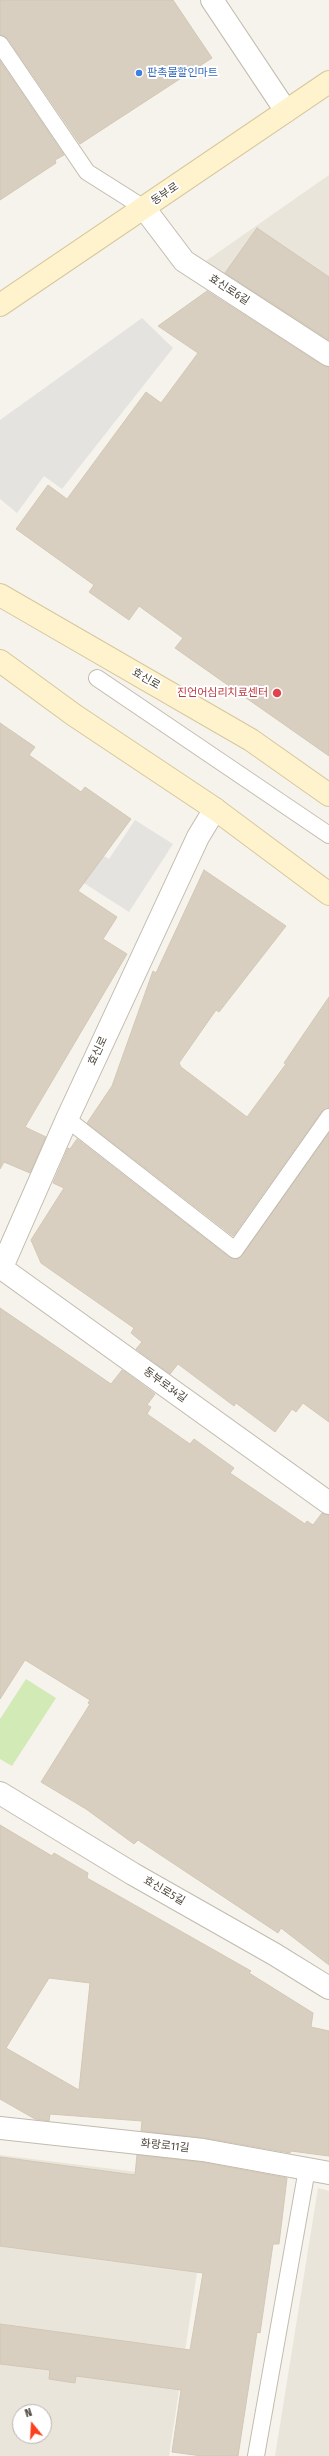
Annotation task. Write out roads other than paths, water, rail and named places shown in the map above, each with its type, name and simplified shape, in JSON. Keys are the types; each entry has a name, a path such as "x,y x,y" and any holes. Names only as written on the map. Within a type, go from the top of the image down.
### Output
{"main road":[{"name":"동부로","path":"0,304 329,82"},
{"name":"효신로","path":"0,594 251,740 329,796"},
{"path":"0,661 74,715 215,809 329,894"}],"street":[{"path":"212,0 286,111"},
{"name":"효신로6길","path":"144,208 184,261 329,355"},
{"name":"효신로","path":"1,1267 67,1119 198,837 215,809"},
{"name":"동부로34길","path":"1,1267 329,1503"},
{"name":"효신로5길","path":"0,1792 133,1874 274,1954 329,1988"},
{"name":"화랑로11길","path":"0,2128 203,2150 329,2173"}],"lane":[{"path":"0,44 87,172 144,208"},
{"path":"97,678 329,835"},
{"path":"67,1119 235,1250 329,1117"},
{"path":"256,2456 307,2169"}],"place":[{"name":"판촉물할인마트","path":"139,73"},
{"name":"진언어심리치료센터","path":"277,693"}]}
